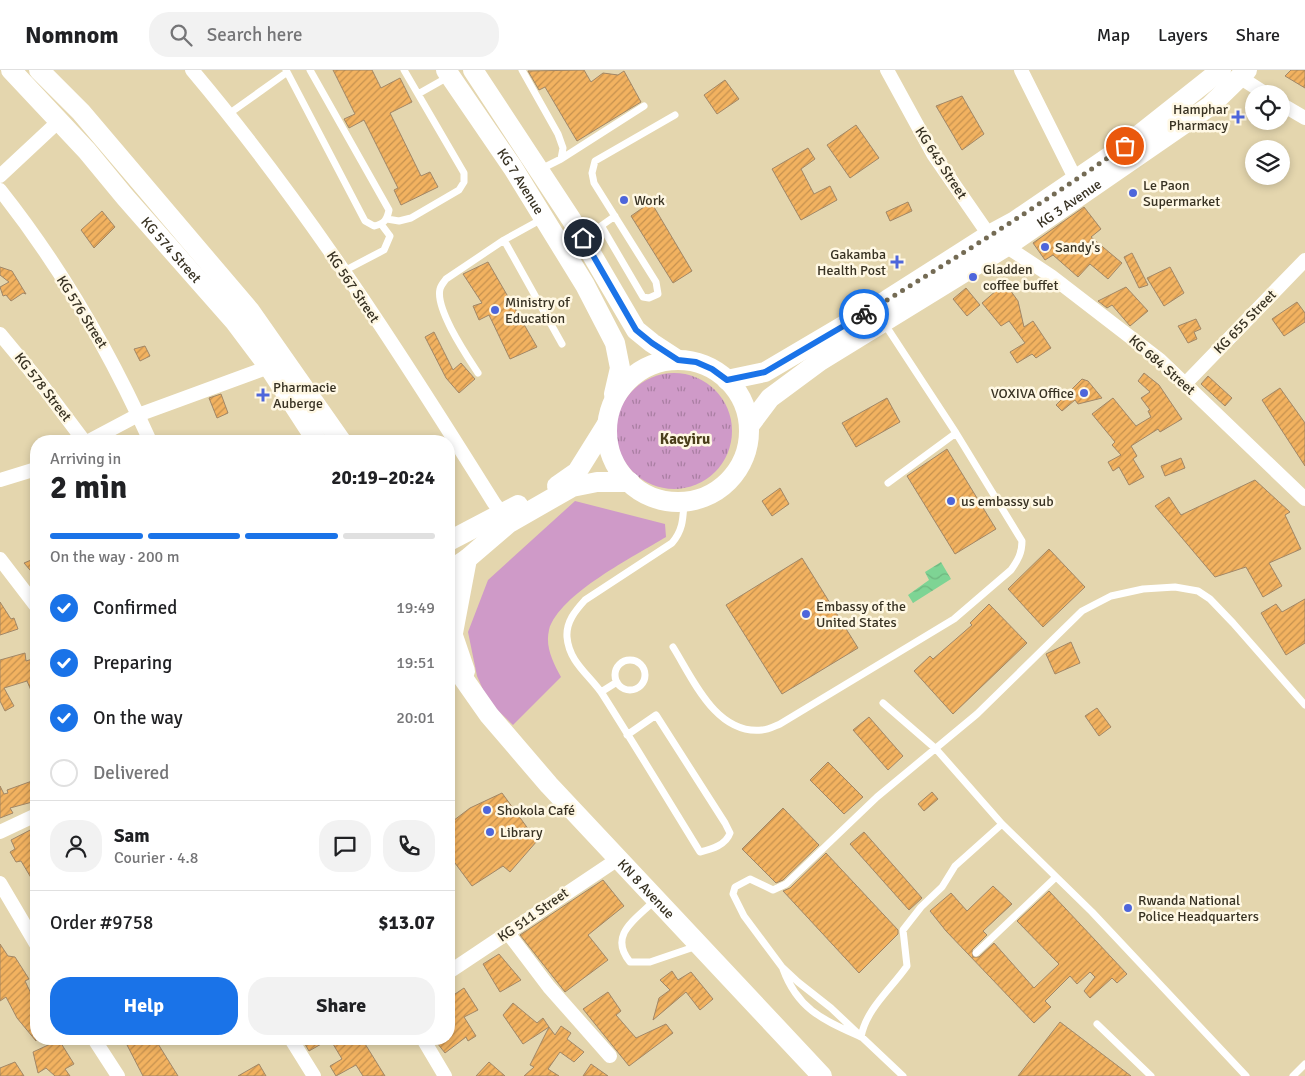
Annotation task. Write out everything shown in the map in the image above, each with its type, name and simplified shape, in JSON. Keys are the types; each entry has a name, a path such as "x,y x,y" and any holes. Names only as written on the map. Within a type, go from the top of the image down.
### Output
{"main road":[{"name":"KG 574 Street","path":"11,70 60,120 125,197 243,316 268,367 313,435"},
{"path":"39,70 81,112 140,183 336,435"},
{"name":"KG 7 Avenue","path":"473,70 540,169 583,238 636,330 678,360"},
{"name":"KG 3 Avenue","path":"727,380 765,372 1015,221 1132,140 1221,70"},
{"name":"KG 7 Avenue","path":"448,73 545,218 585,285 615,343 620,368 608,416"},
{"name":"KG 3 Avenue","path":"749,426 770,398 820,361 882,321 1007,246 1210,106 1244,74"},
{"path":"125,197 140,183"},
{"path":"455,567 467,559 506,518 577,472 625,383 637,371 648,366 678,360 696,362 712,369 727,380 742,400 749,426 745,453 732,477 719,490 702,498 684,502 660,500 638,490 620,472 609,449 608,416"},
{"path":"455,538 583,484 630,482"},
{"path":"455,612 467,559"},
{"name":"KN 8 Avenue","path":"455,641 474,696"},
{"name":"KN 8 Avenue","path":"455,667 474,696 521,753 822,1076"}],"street":[{"name":"KG 567 Street","path":"192,70 230,113 344,271 452,435"},
{"name":"KG 645 Street","path":"887,70 933,154 989,235 1007,246"},
{"path":"1021,70 1076,180"},
{"path":"1244,74 1256,85"},
{"path":"1290,109 1305,118"},
{"path":"0,176 60,120"},
{"name":"KG 576 Street","path":"0,190 34,235 105,348 147,435"},
{"name":"KG 684 Street","path":"1007,246 1110,320 1160,360 1305,499"},
{"name":"KG 655 Street","path":"1186,383 1305,260"},
{"name":"KG 578 Street","path":"0,334 39,381 80,435"},
{"path":"100,435 138,415 268,367"},
{"name":"KG 567 Street","path":"455,440 506,518"},
{"path":"0,480 30,471"},
{"path":"0,559 30,598"},
{"path":"0,832 30,818"},
{"name":"KG 511 Street","path":"455,968 618,859"},
{"path":"0,883 30,934"},
{"path":"508,933 549,987 610,1056"},
{"path":"98,1045 118,1076"},
{"path":"295,1045 314,1076"},
{"path":"427,1045 445,1076"}],"lane":[{"path":"310,70 388,210 384,222 390,236 384,250 344,271"},
{"path":"230,113 286,71 365,221 374,226 384,222 399,221 411,218 459,190 464,182 464,174 404,70"},
{"path":"522,70 558,134 563,148 561,159"},
{"path":"418,94 448,73"},
{"path":"540,169 561,159 644,106"},
{"path":"602,227 643,297 649,298 658,294 656,282 594,183 592,173 595,161 675,115"},
{"path":"583,238 602,227 615,216"},
{"path":"478,373 455,334 441,303 440,288 446,279 504,240 545,218"},
{"path":"504,240 562,344"},
{"path":"673,647 708,703 727,721 744,730 762,730 780,724 954,619 1011,570 1022,550 1022,541 956,433 882,321"},
{"path":"888,483 956,433"},
{"path":"627,735 656,715 725,823 730,833 728,838 720,845 700,852 627,735 601,692 584,674 572,655 568,638 568,625 575,610 584,600 672,543 680,533 683,525 684,502"},
{"path":"903,1076 782,966 744,916 733,894 735,887 750,880 773,890 786,884 877,798 936,749 1010,683 1082,611 1111,596 1143,589 1175,587 1198,591 1210,599 1305,705"},
{"path":"632,660 644,668 644,683 636,689 626,690 617,682 616,669 622,662 632,660"},
{"path":"601,692 617,682"},
{"path":"883,703 936,749 1002,824 1056,877 1244,1073 1236,1076"},
{"path":"861,1037 863,1027 870,1013 907,966 903,930 921,907 942,887 955,866 1002,824"},
{"path":"976,953 1056,877"},
{"path":"656,899 625,930 621,939 621,951 630,962 650,962 700,945"},
{"path":"782,966 791,989 808,1008 830,1022 861,1037"},
{"path":"1097,1024 1151,1076"},
{"path":"1293,1076 1305,1064"}],"green space":[{"path":"674,373 696,377 715,390 728,409 732,431 728,453 715,472 696,485 674,489 652,485 633,472 620,453 616,431 620,409 633,390 652,377"},
{"path":"575,501 665,524 666,537 600,577 567,603 556,616 549,630 548,642 553,660 561,677 513,725 488,701 477,676 468,632 488,580"}],"water":[{"path":"941,562 951,579 913,603 908,595 929,580 925,572"}],"building":[{"path":"333,70 372,70 381,88 400,78 412,102 390,113 421,176 430,172 438,187 401,205 394,190 398,188 364,120 349,128 344,119 355,114"},
{"path":"584,70 591,82 603,73 618,75 624,71 641,102 577,141 545,87 539,90 528,71"},
{"path":"1291,70 1305,70 1305,88 1285,76"},
{"path":"725,80 739,99 717,114 704,95"},
{"path":"962,96 984,134 962,150 936,106"},
{"path":"856,125 879,158 850,178 827,145"},
{"path":"808,148 815,159 801,169 814,194 830,186 837,200 801,220 772,169"},
{"path":"651,202 692,271 673,283 631,216"},
{"path":"908,202 912,211 890,221 886,212"},
{"path":"1084,207 1101,229 1091,237 1122,263 1108,279 1090,264 1078,277 1053,255 1045,260 1033,243"},
{"path":"102,211 115,227 94,248 81,230"},
{"path":"1132,253 1148,285 1139,288 1124,257"},
{"name":"Ministry of Education","path":"488,262 537,347 510,359 489,315 479,320 473,306 482,303 463,274"},
{"path":"0,267 12,271 26,294 23,293 11,301 6,295 3,296 0,287 9,282 0,275"},
{"path":"1170,267 1184,293 1164,306 1147,278"},
{"path":"1005,283 1018,301 1024,327 1033,321 1051,348 1036,358 1032,354 1017,363 1010,352 1025,343 1009,321 1001,326 982,303"},
{"path":"1126,287 1148,311 1130,326 1112,305 1107,308 1098,301"},
{"path":"966,288 980,305 967,316 953,299"},
{"path":"1297,302 1305,313 1305,322 1284,336 1272,319"},
{"path":"1196,319 1201,329 1194,332 1197,339 1188,343 1178,326"},
{"path":"434,332 453,370 461,363 475,379 459,393 446,378 425,337"},
{"path":"145,346 150,356 140,361 134,349"},
{"path":"1144,373 1159,385 1182,419 1160,432 1158,429 1131,446 1137,456 1133,459 1144,477 1129,485 1119,467 1113,471 1108,462 1121,455 1112,445 1115,442 1092,414 1113,398 1136,426 1151,417 1148,411 1150,410 1141,398 1150,392 1138,381"},
{"path":"1208,376 1232,398 1225,406 1201,384"},
{"name":"VOXIVA Office","path":"1082,379 1088,381 1102,398 1078,404 1075,400 1062,411 1056,405"},
{"path":"1280,388 1305,423 1305,466 1262,400"},
{"path":"221,394 228,413 217,418 209,398"},
{"path":"887,398 900,422 856,447 842,423"},
{"name":"us embassy sub","path":"947,449 996,529 955,554 907,476"},
{"path":"1181,458 1185,468 1165,476 1161,466"},
{"path":"1255,480 1290,512 1285,515 1301,549 1269,563 1282,586 1263,597 1246,567 1215,577 1155,506 1169,497 1181,515"},
{"path":"780,488 789,504 772,516 762,501"},
{"path":"1049,549 1085,587 1043,627 1008,589"},
{"path":"802,558 858,648 782,694 726,605"},
{"path":"30,560 30,570 24,563"},
{"path":"1305,599 1305,643 1286,655 1261,613 1276,604 1282,612"},
{"path":"0,602 11,619 14,618 18,629 0,635"},
{"path":"989,604 1027,643 953,714 914,671 930,656 933,659 972,625 970,623"},
{"path":"1071,642 1080,663 1055,674 1046,654"},
{"path":"25,653 26,661 30,660 30,688 27,681 4,688 14,706 5,711 0,701 0,660"},
{"path":"1097,708 1111,727 1099,736 1085,716"},
{"path":"869,717 903,756 888,770 853,730"},
{"path":"828,762 863,797 844,814 810,780"},
{"path":"30,782 30,803 10,808 13,813 0,818 0,786 4,794 8,793 7,790"},
{"path":"932,792 938,799 924,811 918,804"},
{"name":"Library","path":"502,793 537,841 510,872 503,866 472,886 455,863 455,819 470,808"},
{"path":"783,808 819,845 783,880 776,883 742,849"},
{"path":"30,830 30,876 21,861 16,862 10,852 15,849 11,840"},
{"path":"864,832 922,898 909,910 850,844"},
{"path":"826,853 898,930 898,934 859,973 783,891 790,888"},
{"path":"603,880 624,906 588,935 608,960 565,992 520,935"},
{"path":"993,886 1012,904 983,931 987,935 972,950 973,957 979,957 994,943 1034,988 1059,964 1017,921 1049,891 1127,974 1117,983 1112,978 1090,998 1084,991 1095,977 1090,972 1077,984 1070,976 1045,1001 1051,1007 1034,1023 946,931 930,911 951,893 967,911"},
{"path":"0,944 8,956 15,957 29,979 25,981 30,991 30,1034 17,1018 6,997 0,1001"},
{"path":"499,954 521,980 500,992 483,964"},
{"path":"672,971 678,980 691,972 713,999 700,1010 686,992 653,1020 659,998 670,990 660,980"},
{"path":"464,988 478,1010 464,1017 476,1036 468,1041 466,1037 445,1053 439,1045 455,1045 455,994"},
{"path":"608,992 621,1011 616,1015 636,1038 666,1024 673,1033 629,1066 583,1009"},
{"path":"513,1003 537,1023 543,1018 549,1027 523,1044 503,1015"},
{"path":"1060,1022 1131,1076 1018,1076"},
{"path":"561,1026 571,1033 567,1039 584,1052 574,1062 560,1052 548,1069 559,1076 524,1076 534,1067 530,1065 549,1027 555,1035"},
{"path":"48,1045 62,1045 74,1064 65,1069 70,1076 55,1076 46,1068 38,1073 33,1052"},
{"path":"127,1045 159,1045 178,1076 143,1076"},
{"path":"306,1045 320,1045 309,1051"},
{"path":"334,1045 366,1045 385,1076 363,1076 356,1065 336,1076 330,1066 342,1059"},
{"path":"15,1062 24,1076 0,1076 0,1068"},
{"path":"489,1062 505,1076 476,1076"},
{"path":"259,1064 266,1076 238,1076"},
{"path":"591,1064 608,1076 583,1076"}],"way so far":[{"path":"864,314 989,235 1015,221 1125,146"}],"place":[{"name":"Hamphar Pharmacy","path":"1238,117"},
{"name":"Le Paon Supermarket","path":"1133,193"},
{"name":"Work","path":"624,200"},
{"name":"Sandy's","path":"1045,247"},
{"name":"Gakamba Health Post","path":"897,262"},
{"name":"Gladden coffee buffet","path":"973,277"},
{"name":"Ministry of Education","path":"495,310"},
{"name":"VOXIVA Office","path":"1084,393"},
{"name":"Pharmacie Auberge","path":"263,395"},
{"name":"us embassy sub","path":"951,501"},
{"name":"Embassy of the United States","path":"806,614"},
{"name":"Shokola Café","path":"487,810"},
{"name":"Library","path":"490,832"},
{"name":"Rwanda National Police Headquarters","path":"1128,908"}],"district":[{"name":"Kacyiru","path":"685,439"}],"route":[{"path":"583,238 636,330 678,360 696,362 712,369 727,380 765,372 864,314"}]}
